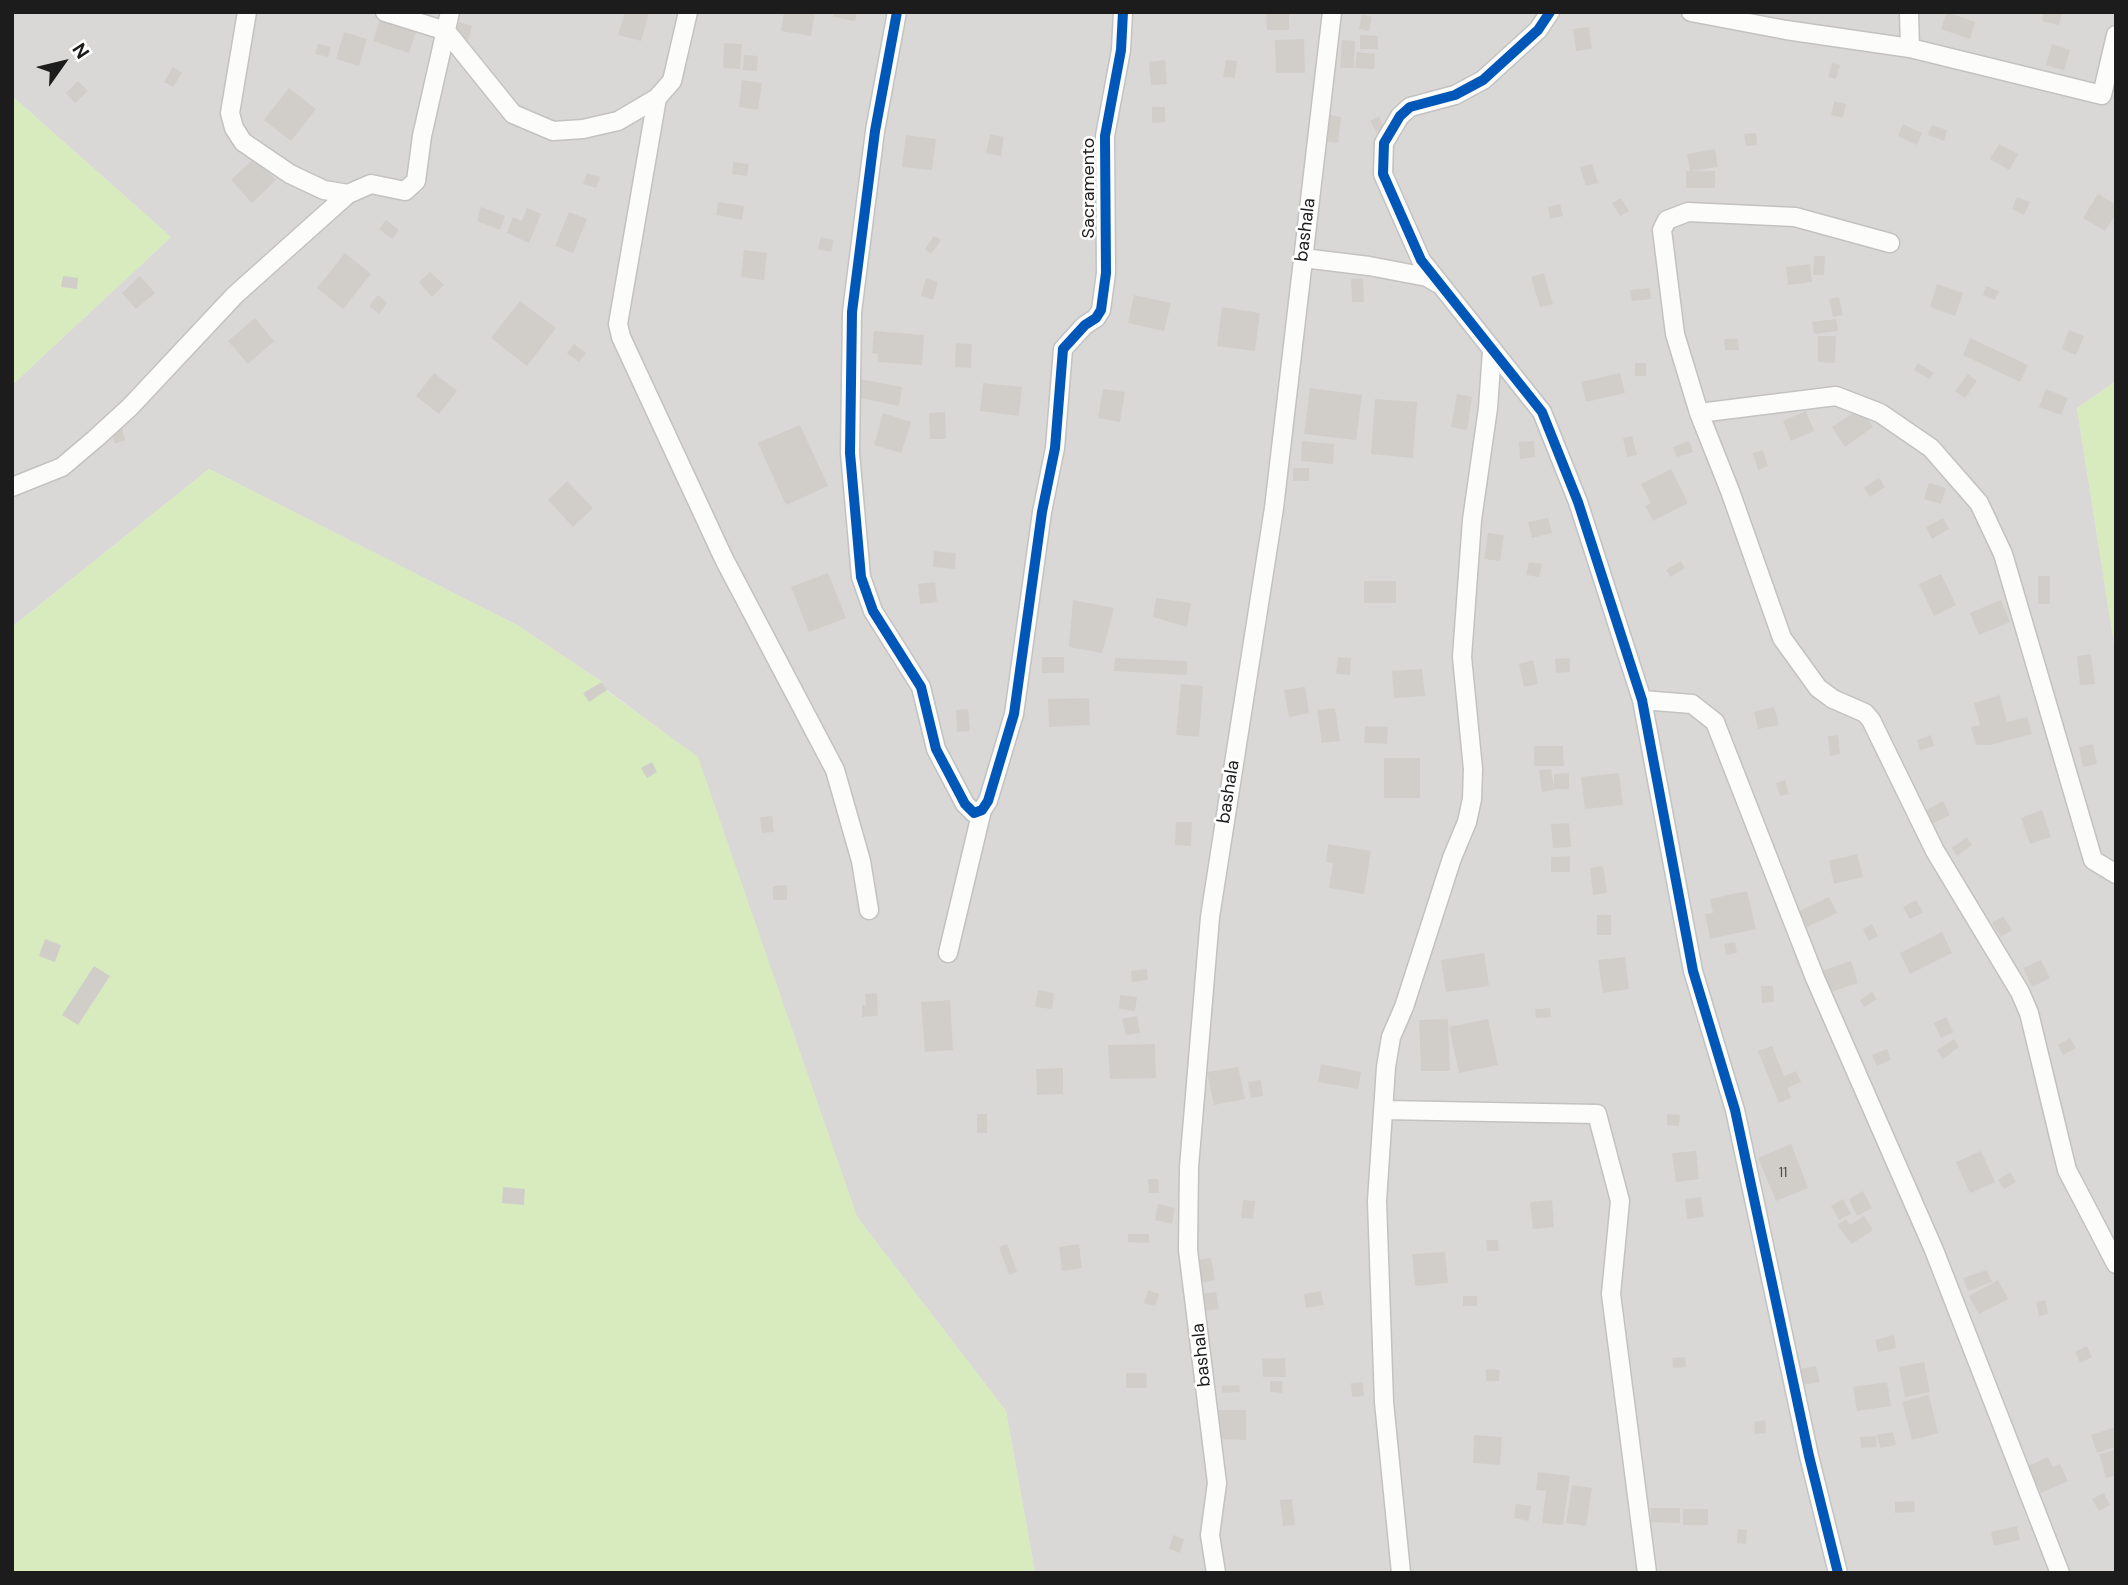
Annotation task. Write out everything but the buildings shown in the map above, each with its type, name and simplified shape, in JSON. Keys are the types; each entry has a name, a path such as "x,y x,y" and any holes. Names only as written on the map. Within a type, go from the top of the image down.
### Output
{"street":[{"path":"247,12 230,113 234,128 243,142 290,174 324,190 348,194"},
{"path":"385,12 446,31 513,114 554,131 583,129 618,121 657,98 672,81 688,12"},
{"path":"12,487 62,467 104,431 170,366 234,295 348,194 371,184 400,192 411,188 416,181 422,136 450,12"},
{"path":"897,12 875,131 852,312 850,453 861,577 873,611 921,687 936,749 965,804 974,813 982,810"},
{"name":"Sacramento","path":"982,810 1006,747 1017,701 1042,512 1055,448 1063,349 1101,310 1106,273 1105,136 1121,50 1123,12"},
{"name":"bashala","path":"1216,1573 1210,1535 1217,1483 1188,1250 1189,1167 1210,917 1274,508 1332,12"},
{"path":"1550,12 1538,30 1483,80 1455,95 1410,107 1400,116 1384,143 1382,174 1406,232 1437,283 1521,382 1542,412 1578,502 1642,700 1693,971 1734,1110 1809,1456 1838,1573"},
{"path":"1691,12 1786,30 1910,48 2109,97 2116,35"},
{"path":"1909,12 1910,48"},
{"path":"657,98 619,310 621,337 724,559 835,770 861,861 869,910"},
{"path":"1890,243 1795,217 1688,212 1667,220 1662,230 1675,334 1699,413 1782,638 1818,688 1833,699 1865,713 1871,720 1935,851 2020,992 2029,1013 2067,1170 2116,1264"},
{"path":"1303,258 1369,265 1427,277 1437,283"},
{"path":"1401,1573 1383,1375 1377,1201 1391,1037 1404,1007 1452,858 1467,822 1472,799 1473,769 1462,657 1472,520 1488,408 1492,351"},
{"path":"1699,413 1836,396 1880,414 1931,448 1979,503 2003,554 2093,860 2116,874"},
{"path":"1642,700 1692,704 1715,722 1815,978 1934,1250 2060,1573"},
{"path":"948,953 982,810"},
{"path":"1384,1110 1597,1114 1620,1201 1611,1294 1647,1573"}],"shaded area":[{"path":"12,12 2116,12 2116,381 2077,408 2116,656 2116,1573 1035,1573 1006,1411 857,1217 697,757 607,690 602,682 517,625 209,469 12,627 12,385 171,237 12,96"}],"green space":[{"path":"12,96 171,237 12,385"},
{"path":"2116,381 2116,656 2077,408"},
{"path":"209,469 517,625 602,682 607,691 698,757 857,1217 1006,1411 1035,1573 12,1573 12,627"}],"cycle path":[{"path":"897,12 875,131 852,312 850,453 861,577 873,611 921,687 936,749 965,804 974,813 982,810 988,801 1014,714 1042,512 1055,448 1063,349 1101,310 1106,273 1105,136 1121,50 1123,12"},
{"path":"1550,12 1538,30 1483,80 1455,95 1410,107 1400,116 1384,143 1383,174 1421,260 1542,412 1578,502 1642,700 1693,971 1735,1110 1809,1456 1838,1573"}]}
